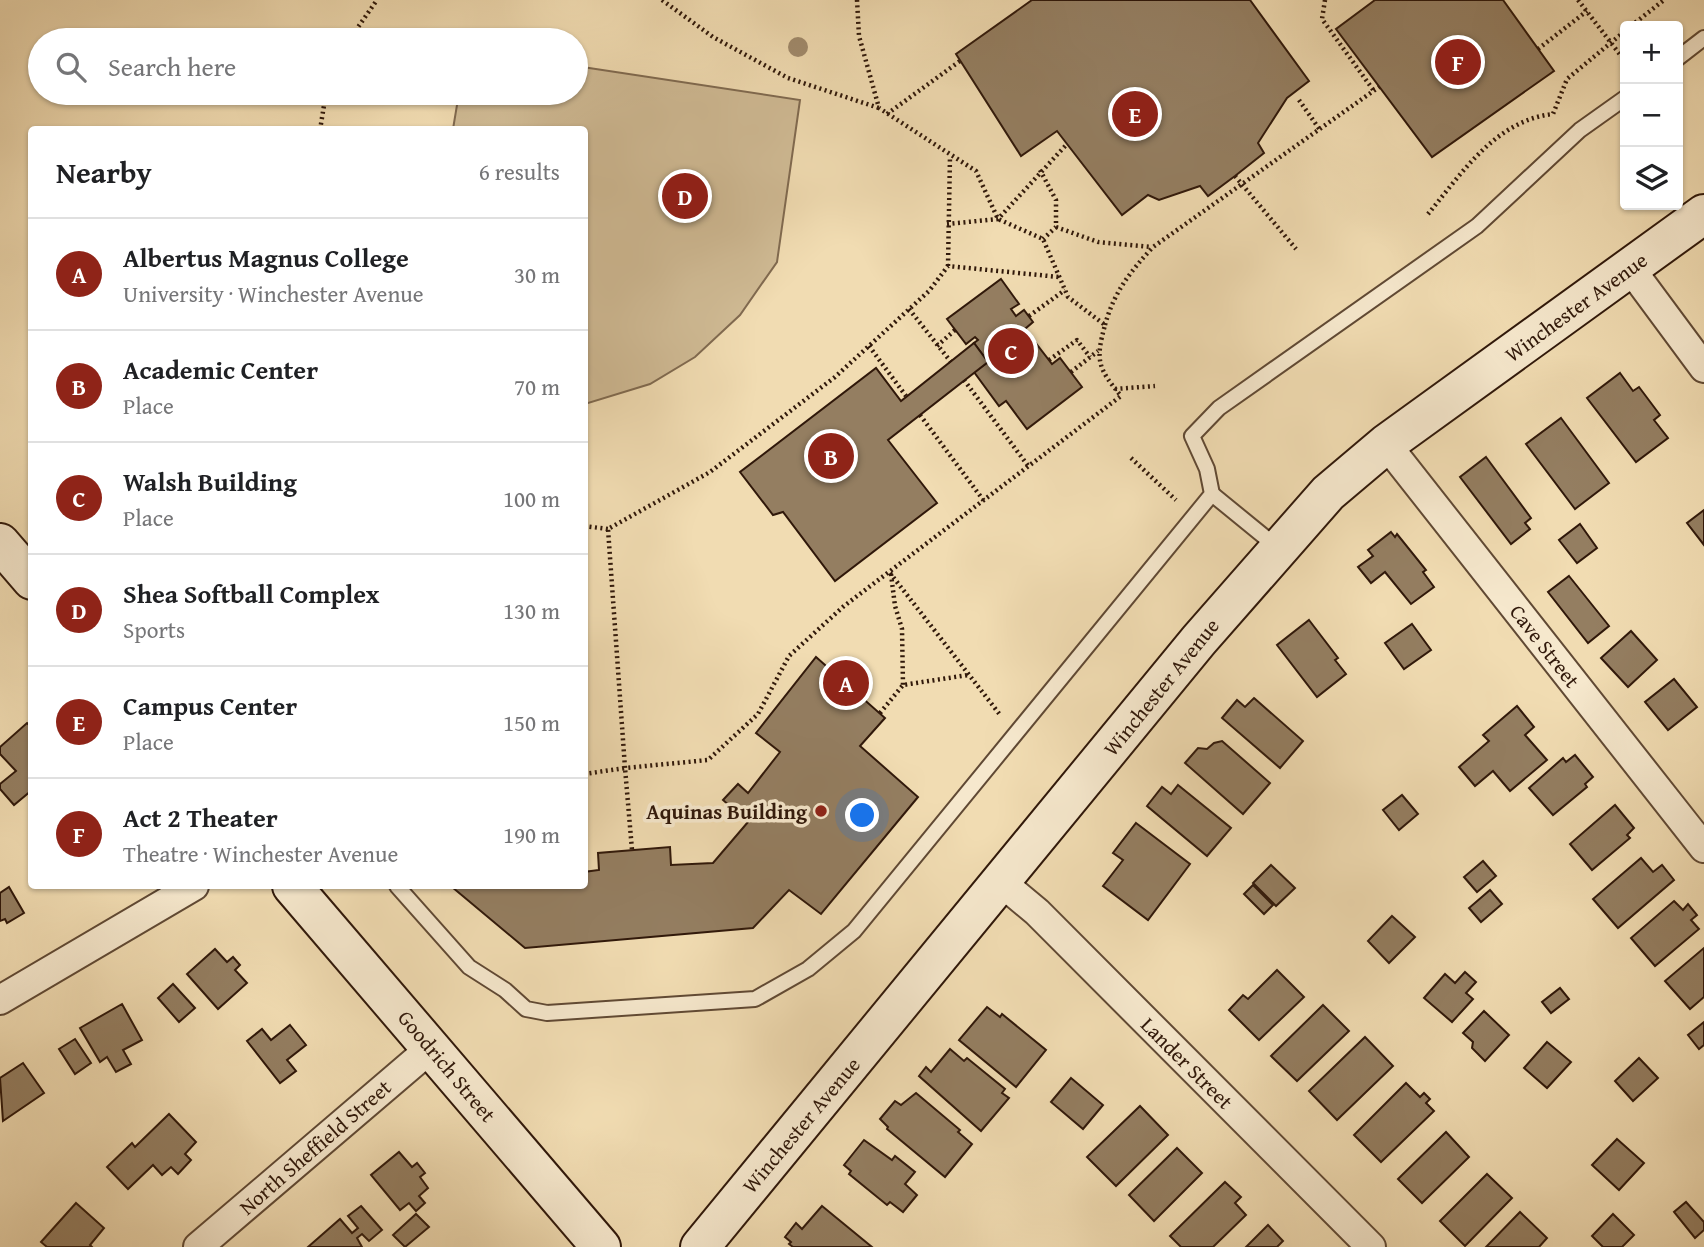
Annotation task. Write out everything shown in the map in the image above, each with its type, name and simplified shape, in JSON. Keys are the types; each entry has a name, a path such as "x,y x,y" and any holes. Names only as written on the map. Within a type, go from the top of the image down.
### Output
{"street":[{"name":"Winchester Avenue","path":"700,1247 1278,548 1328,493 1387,444 1704,214"},
{"path":"1630,268 1704,368"},
{"name":"Cave Street","path":"1387,444 1704,848"},
{"path":"0,543 28,575"},
{"name":"Lander Street","path":"1001,882 1037,912 1371,1247"},
{"path":"0,1000 189,889"},
{"name":"Goodrich Street","path":"295,889 601,1247"},
{"name":"North Sheffield Street","path":"198,1247 431,1048"}],"lane":[{"path":"1683,54 1704,37"},
{"path":"1278,548 1212,494 1207,468 1192,436 1219,408 1477,226 1580,130 1620,101"},
{"path":"400,889 469,967 505,990 526,1009 547,1013 755,999 808,969 854,931 1017,736 1212,494"}],"path":[{"path":"357,28 377,0"},
{"path":"662,0 713,37 788,78 879,108 976,171 998,219"},
{"path":"857,0 859,36 879,108"},
{"path":"1325,0 1322,19 1374,91"},
{"path":"1578,0 1620,54"},
{"path":"1637,21 1664,0"},
{"path":"1538,49 1587,11"},
{"path":"1428,214 1473,157 1492,140 1539,115 1553,114 1567,79 1620,35"},
{"path":"887,114 960,61"},
{"path":"588,773 708,760 758,714 789,656 844,606 1121,396 1101,370 1098,351 1112,299 1126,276 1153,247 1379,87"},
{"path":"1299,100 1320,130"},
{"path":"321,126 324,105"},
{"path":"998,219 1040,170 1067,144"},
{"path":"588,526 608,529 710,472 835,377 929,291 948,266 950,156"},
{"path":"1040,170 1056,200 1056,227 1043,239"},
{"path":"1235,176 1296,249"},
{"path":"947,224 998,219 1043,239 1068,297 1105,325"},
{"path":"1056,227 1098,242 1153,247"},
{"path":"948,266 1059,277"},
{"path":"1029,316 1065,290"},
{"path":"909,309 951,362"},
{"path":"937,346 955,330"},
{"path":"1049,359 1077,340 1090,357"},
{"path":"869,346 906,396"},
{"path":"1071,372 1098,351"},
{"path":"964,380 1029,467"},
{"path":"1115,389 1155,386"},
{"path":"920,415 984,501"},
{"path":"1131,458 1195,517"},
{"path":"608,529 632,850"},
{"path":"891,573 1017,736"},
{"path":"880,713 903,685 902,629 895,606 891,573"},
{"path":"903,685 968,675"}],"shaded area":[{"path":"588,68 800,100 777,262 740,315 695,357 650,384 588,403 588,126 454,126 457,105 588,105"}],"building":[{"path":"1032,0 1250,0 1309,81 1287,98 1258,143 1264,153 1208,196 1200,186 1159,200 1148,195 1122,215 1057,131 1021,156 956,54"},
{"path":"1375,0 1503,0 1554,71 1432,157 1336,29"},
{"path":"1001,279 1019,304 1011,309 1016,316 1024,310 1033,322 1025,329 1052,364 1060,358 1082,387 1027,429 1006,401 999,406 974,372 988,362 974,343 978,340 975,337 966,344 947,319"},
{"path":"974,343 988,362 888,440 937,503 835,581 783,512 773,515 740,472 876,368 901,401"},
{"path":"1620,373 1633,391 1639,387 1660,415 1654,420 1668,438 1636,462 1587,398"},
{"path":"1561,418 1609,483 1575,509 1526,444"},
{"path":"1486,457 1531,518 1525,523 1530,529 1511,544 1460,477"},
{"path":"1704,510 1704,545 1687,523"},
{"path":"1580,524 1597,548 1577,563 1559,540"},
{"path":"1391,532 1395,537 1397,534 1426,570 1423,572 1434,587 1411,604 1385,572 1371,583 1358,567 1373,556 1368,550"},
{"path":"1569,576 1609,626 1588,643 1548,592"},
{"path":"1309,620 1338,658 1335,660 1346,674 1317,697 1277,645"},
{"path":"1412,624 1431,650 1404,669 1385,643"},
{"path":"1631,631 1657,660 1628,687 1601,658"},
{"name":"Aquinas Building","path":"816,657 885,718 860,746 918,797 821,914 789,890 753,928 525,948 454,889 588,889 588,871 599,870 598,853 670,847 671,865 713,863 748,822 723,800 738,784 748,793 780,752 756,733"},
{"path":"1674,679 1697,707 1668,730 1645,702"},
{"path":"1254,698 1303,741 1280,768 1222,718 1237,700 1245,707"},
{"path":"1517,706 1534,727 1525,735 1547,760 1510,791 1493,771 1475,786 1459,767 1489,741 1483,735"},
{"path":"28,724 28,793 14,805 0,789 0,784 16,771 0,754 0,747"},
{"path":"1222,741 1270,783 1243,814 1185,763 1198,748 1207,749"},
{"path":"1575,755 1593,777 1585,784 1587,787 1553,815 1529,788 1563,758 1566,762"},
{"path":"1178,785 1231,828 1207,856 1147,806 1162,787 1171,794"},
{"path":"1402,795 1418,814 1399,830 1383,810"},
{"path":"1615,805 1634,828 1627,835 1630,838 1592,870 1570,844"},
{"path":"1136,823 1190,864 1148,920 1103,886 1123,860 1113,853"},
{"path":"1641,858 1653,872 1662,865 1674,880 1618,928 1593,899"},
{"path":"1483,861 1496,876 1477,892 1464,877"},
{"path":"1271,865 1295,888 1276,906 1253,883"},
{"path":"1253,885 1273,905 1264,914 1244,894"},
{"path":"9,887 24,913 7,923 5,919 0,921 0,893"},
{"path":"1490,890 1502,904 1481,922 1469,908"},
{"path":"1674,901 1683,910 1688,904 1697,915 1691,920 1699,929 1655,966 1631,938"},
{"path":"1392,916 1415,937 1389,963 1368,941"},
{"path":"1704,948 1704,997 1690,1009 1665,981"},
{"path":"215,949 227,962 233,957 240,965 235,970 247,983 218,1009 187,974"},
{"path":"1277,970 1304,997 1259,1040 1229,1010 1243,995 1248,999"},
{"path":"1465,972 1476,982 1466,993 1473,999 1452,1022 1424,998 1445,974 1455,983"},
{"path":"173,984 195,1008 179,1022 158,998"},
{"path":"1560,988 1569,999 1551,1013 1542,1002"},
{"path":"122,1004 142,1040 123,1050 131,1064 116,1072 107,1057 100,1062 80,1028"},
{"path":"1323,1005 1349,1031 1297,1081 1271,1056"},
{"path":"987,1007 1000,1017 1002,1014 1046,1050 1016,1087 959,1040"},
{"path":"1484,1011 1509,1035 1485,1061 1472,1048 1473,1042 1463,1033"},
{"path":"1704,1022 1704,1045 1699,1049 1688,1035"},
{"path":"290,1025 306,1045 287,1060 296,1071 280,1083 247,1041 262,1029 271,1040"},
{"path":"1365,1037 1393,1066 1337,1120 1309,1091"},
{"path":"75,1039 91,1063 75,1074 59,1049"},
{"path":"1547,1042 1571,1062 1547,1088 1524,1068"},
{"path":"950,1049 964,1061 967,1058 1005,1089 1002,1093 1009,1098 981,1131 919,1076 926,1067 931,1072"},
{"path":"1639,1058 1658,1078 1633,1101 1615,1081"},
{"path":"23,1063 44,1093 3,1121 0,1078"},
{"path":"1071,1078 1103,1105 1083,1129 1051,1102"},
{"path":"1406,1083 1420,1097 1424,1093 1430,1099 1426,1103 1434,1111 1381,1162 1354,1135"},
{"path":"916,1093 960,1130 958,1132 972,1144 945,1177 887,1129 880,1119 895,1101 901,1105"},
{"path":"1140,1106 1168,1135 1116,1186 1087,1157"},
{"path":"169,1114 196,1142 185,1154 191,1160 178,1174 171,1167 162,1175 153,1165 128,1189 107,1167 132,1143 135,1147"},
{"path":"1446,1132 1469,1157 1422,1203 1398,1179"},
{"path":"1617,1139 1644,1163 1619,1190 1592,1165"},
{"path":"864,1140 892,1160 895,1156 915,1172 905,1184 917,1195 903,1212 890,1202 887,1205 849,1174 851,1171 844,1165"},
{"path":"1177,1148 1202,1173 1154,1221 1129,1195"},
{"path":"399,1152 412,1167 417,1163 425,1173 420,1177 428,1188 419,1196 425,1203 416,1211 409,1203 400,1210 371,1175"},
{"path":"1487,1174 1512,1198 1465,1246 1440,1221"},
{"path":"1225,1182 1241,1197 1235,1203 1246,1215 1213,1247 1181,1247 1170,1236"},
{"path":"1686,1202 1704,1222 1704,1230 1695,1238 1674,1212"},
{"path":"76,1203 104,1228 90,1245 92,1247 47,1247 41,1242"},
{"path":"361,1206 382,1230 369,1241 362,1234 357,1238 362,1247 308,1247 340,1219 352,1233 358,1228 348,1216"},
{"path":"822,1206 872,1247 793,1247 789,1244 791,1242 785,1237 796,1223 802,1229"},
{"path":"1520,1212 1547,1238 1539,1247 1486,1247"},
{"path":"416,1214 429,1227 405,1247 393,1235"},
{"path":"1613,1214 1634,1235 1622,1247 1603,1247 1592,1236"},
{"path":"1268,1225 1283,1241 1277,1247 1246,1247"}],"place":[{"name":"Act 2 Theater","path":"1458,62"},
{"name":"Campus Center","path":"1135,114"},
{"name":"Shea Softball Complex","path":"685,196"},
{"name":"Walsh Building","path":"1011,351"},
{"name":"Academic Center","path":"831,456"},
{"name":"Albertus Magnus College","path":"846,683"},
{"name":"Aquinas Building","path":"821,811"}]}
